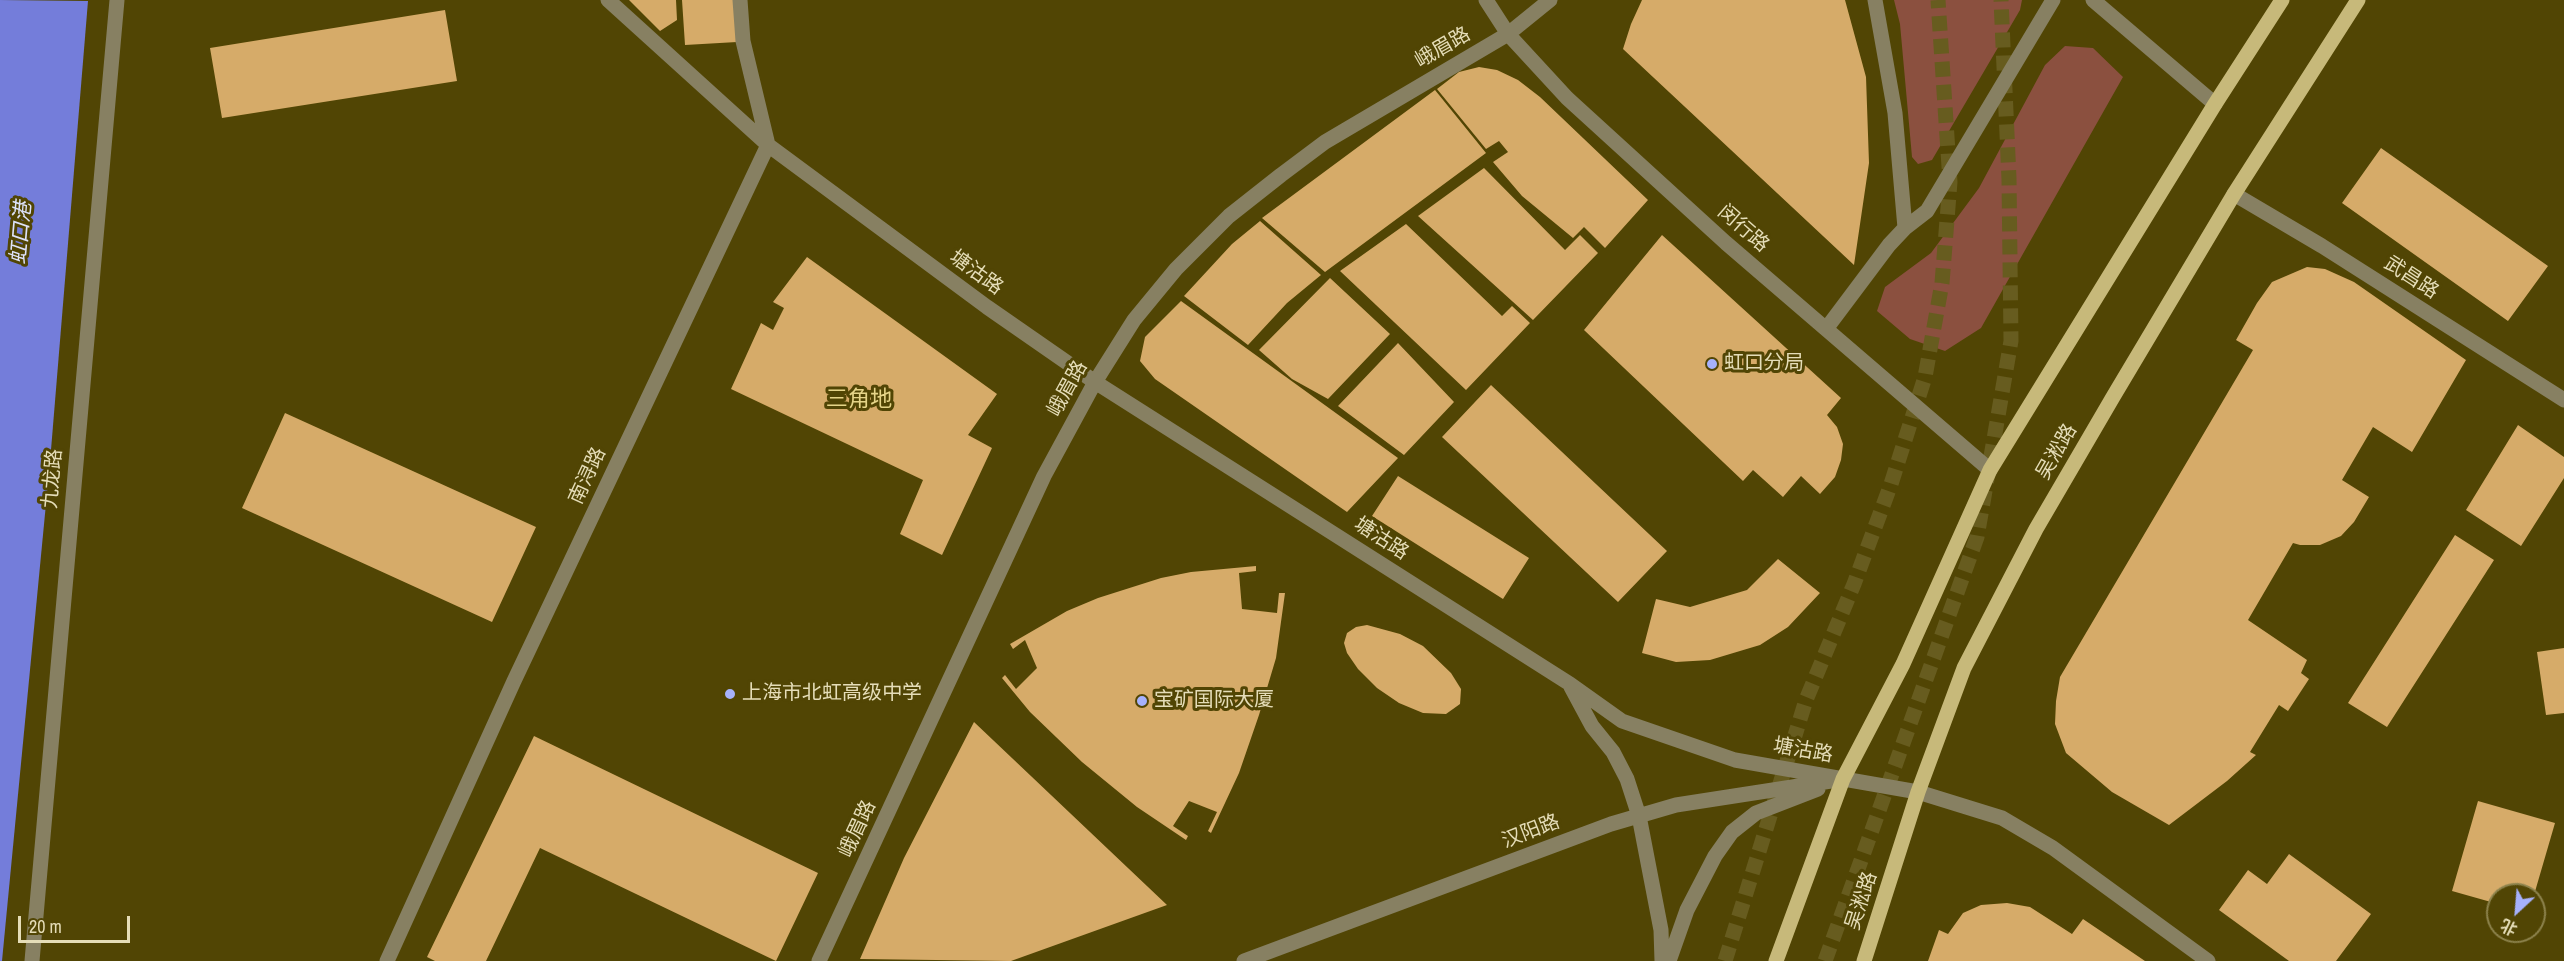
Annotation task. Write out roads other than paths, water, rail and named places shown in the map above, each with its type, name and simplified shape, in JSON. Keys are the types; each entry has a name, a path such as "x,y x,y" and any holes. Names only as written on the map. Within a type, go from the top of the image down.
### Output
{"main road":[{"path":"1776,961 1843,779 1903,664 1990,470 2215,104 2282,0"},
{"name":"吴淞路","path":"1864,961 1918,792 1964,668 2036,529 2234,194 2358,0"}],"street":[{"name":"九龙路","path":"32,961 117,0"},
{"name":"塘沽路","path":"608,0 768,145 987,307 1095,382 1570,684 1622,721 1735,760 1918,792 2002,818 2053,848 2208,961"},
{"path":"740,0 743,41 768,145"},
{"name":"闵行路","path":"1486,0 1508,34 1567,98 1726,243 1990,470"},
{"name":"峨眉路","path":"819,961 1044,476 1095,382 1134,320 1176,269 1229,216 1325,142 1508,34 1550,0"},
{"path":"1875,0 1895,113 1905,228"},
{"path":"1826,329 1905,228 1927,211 2053,0"},
{"path":"2093,0 2215,104"},
{"name":"南浔路","path":"387,961 514,681 768,145"},
{"name":"武昌路","path":"2234,194 2322,246 2564,400"},
{"path":"1570,684 1592,726 1613,752 1627,778 1639,816 1661,930 1662,961"},
{"path":"1669,961 1687,910 1702,880 1732,832 1756,813 1843,779"},
{"name":"汉阳路","path":"1244,961 1611,824 1676,805 1843,779"}],"water":[{"name":"虹口港","path":"0,0 88,1 50,462 2,961 0,961"}],"tunnel":[{"path":"1725,961 1806,700 1854,584 1891,484 1925,377 1942,283 1950,182 1938,0"},
{"path":"1825,961 1977,537 2011,341 2009,179 2001,0"}],"place":[{"name":"虹口分局","path":"1712,364"},
{"name":"上海市北虹高级中学","path":"730,694"},
{"name":"宝矿国际大厦","path":"1142,701"}],"district":[{"name":"三角地","path":"859,400"}]}
